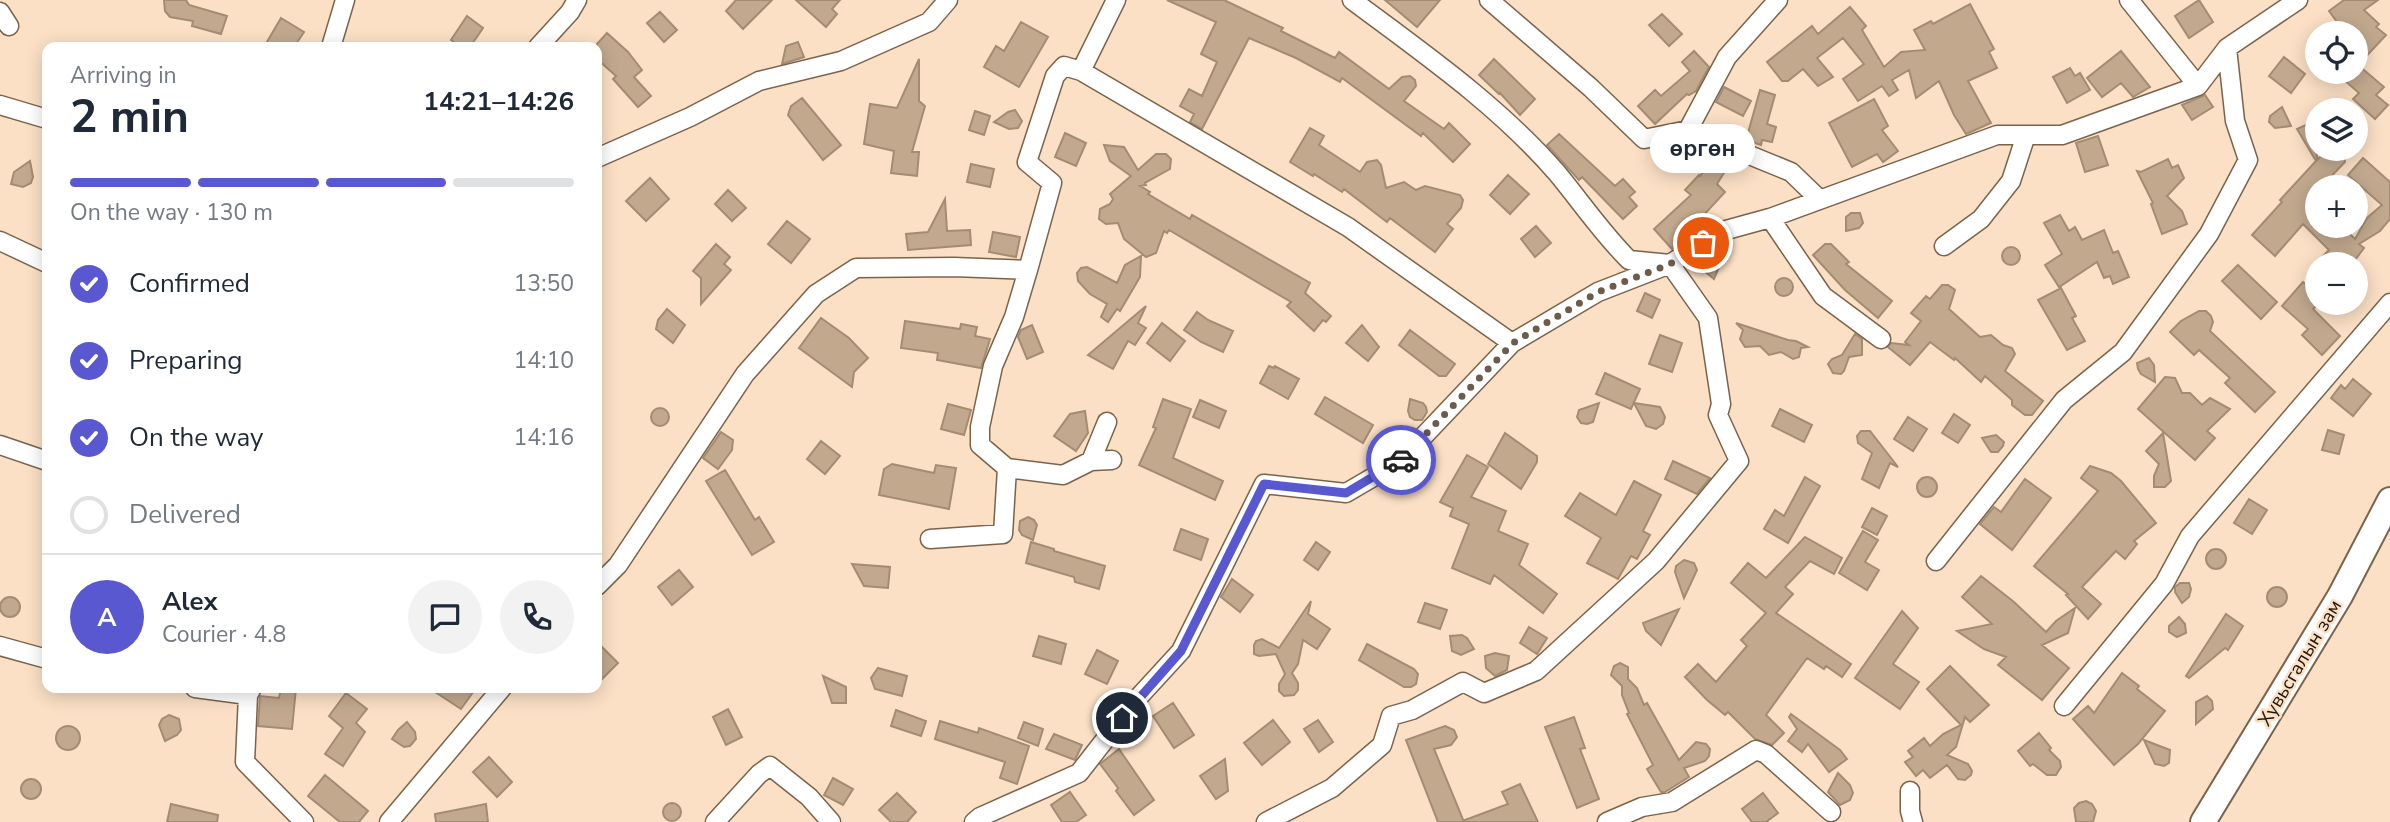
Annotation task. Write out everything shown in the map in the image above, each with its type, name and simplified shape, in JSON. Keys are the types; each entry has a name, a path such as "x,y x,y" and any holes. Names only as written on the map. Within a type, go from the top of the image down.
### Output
{"main road":[{"name":"Хувьсгалын зам","path":"2203,822 2340,596 2390,500"}],"street":[{"path":"332,42 345,0"},
{"path":"543,42 570,12 577,0"},
{"path":"602,156 690,117 759,81 841,61 929,22 948,0"},
{"path":"1081,71 1116,0"},
{"path":"1266,822 1332,788 1382,745 1391,716 1412,710 1463,682 1484,693 1536,671 1656,561 1739,461 1718,415 1721,404 1708,318 1670,264 1629,260 1604,235 1556,172 1494,111 1445,68 1352,0"},
{"path":"1489,0 1591,88 1644,139 1688,130 1791,172 1819,199"},
{"path":"1688,130 1727,57 1778,0"},
{"path":"2129,0 2198,86"},
{"path":"974,822 1079,773 1136,700 1181,651 1264,484 1346,493 1399,462 1513,343 1598,292 1670,264 1719,232 1770,218 1997,135 2062,135 2198,86 2227,48 2298,0"},
{"path":"1936,561 2063,400 2123,352 2209,233 2248,160 2235,121 2227,48"},
{"path":"1112,460 1091,461 1063,475 1007,468 980,445 980,427 992,366 1014,317 1052,183 1027,162 1055,76 1064,66 1081,71 1348,227 1513,343"},
{"path":"0,105 42,118"},
{"path":"1944,246 1981,219 2011,181 2026,135"},
{"path":"1770,218 1823,296 1881,339"},
{"path":"0,242 42,261"},
{"path":"602,581 618,565 745,374 817,294 856,268 954,267 1028,270"},
{"path":"2064,706 2164,584 2190,536 2390,303"},
{"path":"1091,461 1107,422"},
{"path":"0,445 42,459"},
{"path":"930,539 1003,534 1007,468"},
{"path":"0,646 42,658"},
{"path":"250,693 245,762 304,822"},
{"path":"389,822 498,693"},
{"path":"1607,822 1642,807 1672,802 1756,750 1766,754 1830,812"},
{"path":"715,822 759,774 770,766 809,797 831,822"},
{"path":"1910,791 1913,822"}],"building":[{"path":"164,0 186,0 189,5 227,16 221,34 192,26 193,21 170,17 165,11"},
{"path":"736,0 772,0 743,29 726,11"},
{"path":"796,0 840,0 832,9 837,14 826,27"},
{"path":"1167,0 1224,0 1283,28 1281,31 1335,58 1339,52 1389,89 1402,77 1410,76 1415,80 1416,86 1404,101 1444,129 1449,123 1470,144 1453,162 1423,133 1421,136 1342,78 1340,82 1296,58 1249,38 1202,129 1190,122 1194,114 1180,106 1189,89 1202,96 1217,62 1201,54 1216,22"},
{"path":"1385,0 1440,0 1417,27"},
{"path":"2199,0 2213,22 2189,38 2175,16"},
{"path":"2344,0 2378,0 2364,10 2379,24 2376,27 2386,35 2368,54 2368,21 2336,21 2329,11"},
{"path":"1970,4 1994,49 1989,52 1997,68 1968,81 1991,123 1966,134 1939,81 1916,98 1909,70 1892,80 1898,90 1889,96 1882,86 1858,101 1843,79 1864,64 1843,38 1817,58 1833,77 1818,86 1803,69 1788,81 1782,81 1767,62 1812,26 1818,34 1850,7 1866,26 1862,30 1884,67 1901,52 1925,50 1914,30 1931,21 1933,24"},
{"path":"660,12 677,30 664,42 647,23"},
{"path":"1662,14 1682,34 1669,46 1649,25"},
{"path":"467,16 483,28 473,42 451,40"},
{"path":"281,18 304,32 297,42 267,42"},
{"path":"1021,22 1048,37 1019,87 984,67 996,46 1004,51"},
{"path":"607,33 628,52 642,70 634,77 651,96 638,107 613,79 616,76 602,63 602,42 599,42"},
{"path":"798,42 804,57 782,64 786,46"},
{"path":"1694,51 1709,67 1696,91 1687,94 1655,124 1638,106 1655,90 1661,96 1690,71 1682,62"},
{"path":"2121,51 2150,87 2133,97 2121,83 2102,97 2087,78"},
{"path":"2284,57 2305,74 2291,93 2269,76"},
{"path":"919,59 919,101 925,106 912,152 919,152 917,176 891,173 894,151 864,144 870,104 897,108"},
{"path":"1494,59 1535,99 1520,115 1479,75"},
{"path":"2070,68 2075,76 2080,73 2090,90 2067,103 2053,77"},
{"path":"2368,73 2384,87 2376,95 2388,105 2375,119 2368,113 2368,98 2354,98 2359,93 2349,84 2368,84"},
{"path":"1724,87 1751,101 1743,116 1716,102"},
{"path":"1760,90 1775,95 1767,124 1776,127 1772,142 1762,140 1761,145 1746,140"},
{"path":"2205,95 2213,107 2192,120 2182,105"},
{"path":"802,98 841,145 823,160 788,115 791,106"},
{"path":"1874,99 1888,126 1882,130 1898,151 1883,162 1877,154 1852,167 1829,123"},
{"path":"2282,107 2291,126 2275,128 2269,122 2270,116"},
{"path":"1015,110 1022,121 1018,128 1009,129 994,122 1008,112"},
{"path":"975,111 990,116 984,135 969,130"},
{"path":"2305,125 2305,142 2297,129"},
{"path":"1310,128 1324,136 1319,145 1360,172 1367,162 1377,160 1381,165 1386,188 1404,182 1416,190 1425,186 1460,195 1463,200 1461,208 1447,224 1453,229 1435,252 1390,218 1387,222 1344,189 1342,192 1290,162"},
{"path":"1065,133 1086,143 1076,166 1055,157"},
{"path":"1559,134 1615,186 1623,179 1635,192 1629,197 1637,206 1623,219 1582,177 1579,180 1547,145"},
{"path":"2098,136 2108,165 2085,172 2076,143"},
{"path":"1104,145 1124,147 1138,170 1156,154 1166,154 1171,159 1170,169 1140,186 1150,192 1148,194 1190,219 1192,215 1310,283 1305,293 1331,316 1326,322 1323,320 1314,331 1287,306 1291,302 1169,230 1167,233 1164,231 1156,253 1146,257 1124,239 1118,223 1106,224 1099,219 1100,209 1110,204 1113,199 1110,194 1131,176 1110,161"},
{"path":"1721,158 1727,168 1717,184 1725,192 1699,220 1701,223 1672,249 1654,229 1691,195 1685,190 1712,161"},
{"path":"2168,159 2172,168 2178,165 2184,178 2167,196 2182,211 2187,224 2162,234 2151,204 2153,203 2137,171 2141,172"},
{"path":"30,161 33,177 31,183 23,187 11,184 14,172"},
{"path":"2316,161 2345,161 2333,175 2305,175 2305,226 2303,224 2275,256 2252,235 2282,202 2280,200"},
{"path":"2360,161 2366,161 2390,182 2390,219 2380,231 2359,244 2364,248 2361,252 2327,252 2329,250 2317,238 2368,238 2368,217 2382,205 2368,193 2368,175 2348,175"},
{"path":"971,164 994,169 990,187 967,182"},
{"path":"1508,175 1529,194 1510,214 1490,195"},
{"path":"650,178 669,199 646,221 626,201"},
{"path":"728,190 746,208 732,221 715,204"},
{"path":"945,199 947,231 970,230 971,245 908,250 906,234 928,232"},
{"path":"1851,213 1860,213 1863,223 1859,228 1846,231 1846,217"},
{"path":"2060,215 2069,231 2075,227 2082,240 2104,230 2113,253 2118,251 2129,277 2113,284 2110,276 2104,278 2097,262 2059,287 2045,265 2062,254 2044,223"},
{"path":"787,221 810,239 791,263 768,244"},
{"path":"1536,226 1551,243 1535,257 1521,239"},
{"path":"993,232 1020,237 1016,257 989,252"},
{"path":"716,244 730,257 724,264 731,270 701,304 701,278 693,271"},
{"path":"1825,244 1831,244 1849,262 1846,264 1892,301 1878,318 1845,290 1813,255"},
{"path":"2007,247 2015,247 2020,256 2018,263 2007,265 2002,260 2002,252"},
{"path":"1141,256 1140,277 1120,311 1117,309 1108,322 1101,317 1107,304 1090,294 1078,281 1077,273 1081,268 1087,267 1117,283 1125,265"},
{"path":"1715,259 1719,267 1714,279 1702,269 1703,260"},
{"path":"2238,265 2277,302 2261,319 2222,281"},
{"path":"1784,278 1790,281 1793,287 1790,293 1784,296 1778,293 1775,287 1778,281"},
{"path":"2303,282 2305,315 2319,315 2340,336 2322,355 2302,335 2308,329 2282,306"},
{"path":"1942,285 1948,285 1955,290 1949,309 1980,337 1991,335 2003,345 2012,348 2015,354 2005,371 2043,401 2032,415 2025,415 2012,405 2012,400 1985,376 1981,382 1955,358 1954,360 1930,342 1910,365 1888,347 1891,343 1909,345 1905,342 1921,321 1911,313 1926,296 1930,299"},
{"path":"2061,288 2076,316 2072,318 2085,341 2067,350 2038,300"},
{"path":"1645,293 1660,300 1652,318 1637,311"},
{"path":"1146,306 1138,323 1146,328 1135,345 1128,341 1113,369 1088,355"},
{"path":"667,309 685,325 673,343 656,329 658,320"},
{"path":"2199,311 2206,311 2211,316 2213,322 2210,331 2275,392 2255,412 2225,383 2230,378 2199,350 2194,355 2170,332 2181,321"},
{"path":"1197,312 1233,331 1223,352 1184,330"},
{"path":"821,318 849,338 868,358 854,372 852,387 799,348"},
{"path":"905,321 960,329 961,324 977,327 975,336 990,339 981,368 937,360 938,353 901,348"},
{"path":"1162,323 1185,341 1170,361 1147,343"},
{"path":"1736,323 1808,347 1801,348 1799,357 1793,359 1781,352 1769,355 1760,346 1745,347 1740,339 1743,330"},
{"path":"1032,325 1043,352 1027,359 1018,337 1021,330"},
{"path":"1362,325 1379,347 1368,361 1346,343"},
{"path":"1410,330 1455,364 1446,376 1439,376 1399,345"},
{"path":"1855,334 1862,339 1862,355 1849,357 1841,374 1833,373 1828,364 1842,355"},
{"path":"1660,335 1682,343 1672,372 1649,364"},
{"path":"2149,358 2154,365 2155,382 2141,374 2138,369 2137,363"},
{"path":"1269,366 1275,366 1299,379 1288,399 1260,383"},
{"path":"1605,373 1640,389 1631,409 1596,394"},
{"path":"2165,377 2175,378 2182,393 2190,393 2202,405 2210,398 2230,409 2207,431 2215,438 2195,460 2138,409"},
{"path":"2353,379 2371,394 2353,416 2331,398 2341,385 2345,389"},
{"path":"1325,397 1373,425 1363,443 1315,414"},
{"path":"1163,399 1191,409 1173,458 1223,481 1215,500 1139,465 1156,428 1153,427"},
{"path":"1410,399 1423,403 1426,407 1427,412 1422,420 1410,417"},
{"path":"1200,400 1226,411 1219,428 1193,417"},
{"path":"1599,403 1593,422 1581,423 1577,417 1579,410"},
{"path":"1634,403 1660,407 1665,417 1663,424 1656,429 1646,426"},
{"path":"948,404 971,410 964,435 941,429"},
{"path":"656,408 664,408 669,417 667,424 656,426 651,421 651,413"},
{"path":"1780,409 1812,425 1804,442 1772,426"},
{"path":"1085,411 1088,433 1076,451 1054,436 1070,414"},
{"path":"1954,414 1970,425 1958,443 1942,433"},
{"path":"1908,417 1927,429 1913,451 1894,439"},
{"path":"2328,430 2344,435 2339,454 2322,450"},
{"path":"1861,431 1870,431 1898,467 1890,463 1879,488 1862,479 1872,453 1858,443 1857,436"},
{"path":"721,432 733,440 732,450 718,469 703,458"},
{"path":"1505,433 1537,456 1537,462 1521,489 1488,464"},
{"path":"2163,433 2171,481 2165,487 2154,487 2154,476 2159,464 2146,451"},
{"path":"1996,435 2004,442 2003,446 1998,452 1991,452 1982,438"},
{"path":"821,441 840,456 825,474 807,459"},
{"path":"1467,455 1488,467 1471,497 1506,511 1498,531 1528,544 1519,565 1557,594 1543,613 1494,575 1490,584 1452,568 1469,524 1450,516 1453,508 1440,502"},
{"path":"1673,461 1710,478 1697,494 1665,479"},
{"path":"892,464 934,473 936,465 956,468 949,509 879,495 884,469"},
{"path":"2090,466 2111,473 2121,481 2156,523 2134,541 2137,544 2125,559 2116,551 2082,587 2101,604 2088,619 2066,595 2068,594 2034,566 2098,491 2081,478"},
{"path":"725,470 755,520 759,517 774,542 752,555 706,481"},
{"path":"1805,477 1820,486 1788,543 1764,529 1775,510 1784,516"},
{"path":"1927,477 1934,480 1937,487 1934,494 1927,497 1920,494 1917,487 1920,480"},
{"path":"2025,479 2051,498 2012,550 1980,524 1994,507 2001,512"},
{"path":"1634,481 1661,495 1643,531 1650,535 1637,559 1631,556 1618,579 1587,563 1601,538 1565,516 1580,493 1616,515"},
{"path":"2249,499 2267,510 2252,534 2234,523"},
{"path":"1872,508 1887,516 1877,535 1862,527"},
{"path":"1028,517 1037,525 1033,540 1022,535 1019,530 1020,521"},
{"path":"1181,529 1208,539 1201,560 1174,550"},
{"path":"1863,531 1878,540 1865,562 1879,570 1867,590 1839,573"},
{"path":"1805,537 1842,558 1834,574 1810,561 1785,587 1793,594 1776,613 1851,664 1842,677 1807,658 1766,715 1784,733 1772,745 1755,739 1728,712 1725,715 1707,700 1685,677 1698,664 1716,682 1747,646 1741,640 1766,613 1731,583 1748,563 1766,578"},
{"path":"1031,542 1105,566 1099,589 1075,582 1074,577 1026,563"},
{"path":"1316,542 1330,552 1318,570 1304,560"},
{"path":"2216,549 2223,552 2226,559 2223,566 2216,569 2209,566 2206,559 2209,552"},
{"path":"1684,560 1694,563 1697,570 1684,598 1675,572 1676,566"},
{"path":"852,564 890,567 888,588 864,586"},
{"path":"679,570 693,587 672,605 658,587"},
{"path":"1981,576 2046,632 2075,608 2068,633 2042,645 2069,668 2042,700 1998,665 2006,657 1984,649 1957,631 1992,624 1962,597"},
{"path":"1232,579 1253,595 1240,612 1221,597"},
{"path":"2180,583 2189,583 2191,589 2189,597 2182,603 2175,592 2175,587"},
{"path":"2277,587 2284,590 2287,597 2284,604 2277,607 2270,604 2267,597 2270,590"},
{"path":"10,597 17,600 20,607 17,614 10,617 3,614 0,607 3,600"},
{"path":"1311,601 1308,614 1330,629 1317,649 1303,640 1298,664 1292,673 1298,683 1298,690 1294,695 1284,696 1279,691 1279,684 1285,674 1276,654 1254,654 1254,645 1262,639 1279,648"},
{"path":"1425,603 1447,610 1440,629 1418,622"},
{"path":"1679,609 1661,645 1646,631 1643,623"},
{"path":"1902,611 1918,628 1893,664 1919,682 1900,709 1855,678"},
{"path":"2226,614 2243,626 2228,650 2225,648 2189,678 2186,676"},
{"path":"2179,617 2185,624 2186,633 2177,637 2169,632 2169,626"},
{"path":"1529,627 1547,638 1537,654 1520,643"},
{"path":"1462,635 1474,649 1461,655 1452,651 1450,636"},
{"path":"1039,636 1066,644 1061,664 1033,656"},
{"path":"1367,644 1414,669 1418,674 1416,684 1404,687 1359,660"},
{"path":"602,647 618,663 602,679"},
{"path":"1097,650 1118,661 1107,684 1085,674"},
{"path":"1495,653 1509,656 1507,670 1495,676 1486,668 1485,656"},
{"path":"1620,663 1628,667 1628,679 1637,688 1644,705 1647,703 1679,760 1696,742 1706,744 1710,749 1705,761 1684,768 1689,777 1665,792 1661,792 1647,769 1653,765 1627,714 1629,713 1622,695 1622,686 1611,675 1614,666"},
{"path":"1950,666 1989,705 1970,722 1965,717 1956,747 1947,755 1968,764 1971,775 1965,780 1958,779 1947,765 1930,778 1923,770 1916,776 1905,762 1913,757 1908,751 1924,738 1930,746 1943,734 1961,725 1927,689"},
{"path":"878,668 907,676 902,696 875,689 871,678"},
{"path":"2122,673 2165,711 2138,744 2114,765 2073,719 2088,706 2094,713"},
{"path":"823,676 846,687 846,703 832,703"},
{"path":"280,693 296,693 292,729 258,726 260,696 279,698"},
{"path":"346,693 367,709 356,723 365,732 343,766 325,754 343,728 329,716"},
{"path":"437,693 472,693 461,709"},
{"path":"2207,696 2212,701 2213,709 2196,724 2196,702"},
{"path":"1173,703 1194,735 1174,748 1153,716"},
{"path":"728,709 742,737 726,745 713,717"},
{"path":"896,710 926,721 921,736 891,726"},
{"path":"1791,714 1840,750 1847,759 1829,772 1808,744 1802,752 1788,741 1797,729 1789,717"},
{"path":"169,715 179,719 181,730 165,741 159,725 162,719"},
{"path":"1574,717 1585,748 1580,749 1599,799 1577,808 1545,727"},
{"path":"1273,720 1290,742 1262,765 1244,743"},
{"path":"1318,720 1333,742 1319,752 1304,729"},
{"path":"940,721 978,733 979,728 1029,746 1017,784 1000,778 1005,762 935,739"},
{"path":"407,722 415,732 416,739 410,746 404,747 392,739"},
{"path":"1024,722 1043,729 1038,746 1018,738"},
{"path":"68,726 76,730 80,738 76,746 68,750 60,746 56,738 60,730"},
{"path":"1445,726 1454,730 1457,737 1451,745 1434,749 1464,822 1438,822 1406,740"},
{"path":"2039,733 2051,748 2049,750 2060,761 2061,767 2056,775 2047,775 2033,764 2030,766 2018,751"},
{"path":"1054,734 1082,745 1075,760 1046,749"},
{"path":"2144,740 2170,750 2169,763 2164,766 2155,764"},
{"path":"1119,749 1154,800 1134,815 1100,764"},
{"path":"489,757 512,782 497,797 473,772"},
{"path":"1225,759 1228,791 1216,799 1200,776"},
{"path":"1838,773 1850,785 1853,793 1850,800 1840,805 1828,792"},
{"path":"325,775 368,811 359,822 340,822 308,796"},
{"path":"833,778 853,789 843,805 824,795"},
{"path":"31,779 38,782 41,789 38,796 31,799 24,796 21,789 24,782"},
{"path":"1520,784 1538,822 1465,822 1508,804 1502,792"},
{"path":"1070,792 1086,815 1076,822 1062,822 1051,805"},
{"path":"897,793 916,812 907,822 891,822 879,810"},
{"path":"1763,793 1778,813 1766,822 1752,822 1742,809"},
{"path":"2086,801 2092,804 2096,811 2093,822 2076,822 2074,808"},
{"path":"672,803 678,806 681,812 678,818 672,821 666,818 663,812 666,806"},
{"path":"171,804 218,815 217,822 167,822"},
{"path":"486,804 488,822 436,822 435,814"}],"way so far":[{"path":"1401,460 1513,343 1598,292 1670,264 1703,243"}],"place":[{"name":"өргөн","path":"1703,243"}],"route":[{"path":"1122,718 1181,651 1264,484 1346,493 1401,460"}]}
